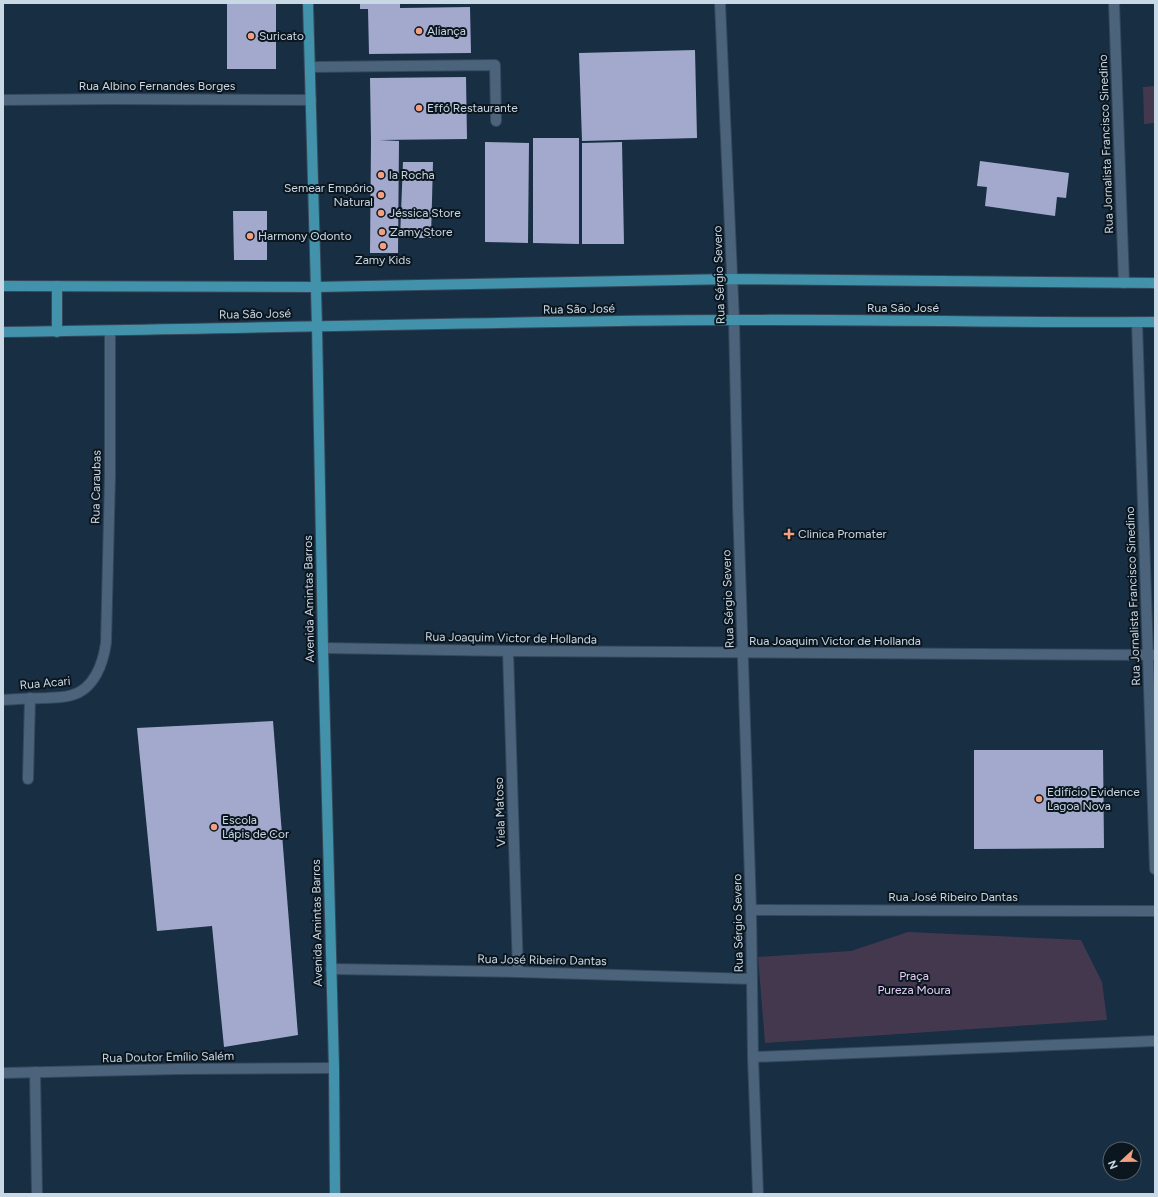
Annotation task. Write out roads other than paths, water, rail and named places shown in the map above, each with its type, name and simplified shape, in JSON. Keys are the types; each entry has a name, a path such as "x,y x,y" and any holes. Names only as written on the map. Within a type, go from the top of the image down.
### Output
{"main road":[{"name":"Avenida Amintas Barros","path":"308,3 334,1068 335,1194"},
{"path":"3,286 315,287 732,279 1155,283"},
{"path":"57,286 57,332"},
{"name":"Rua São José","path":"3,332 734,320 1155,322"}],"street":[{"name":"Rua Sérgio Severo","path":"720,3 734,320 742,653 751,910 753,1057 758,1194"},
{"name":"Rua Jornalista Francisco Sinedino","path":"1114,3 1124,283"},
{"path":"310,67 495,65 496,121"},
{"name":"Rua Albino Fernandes Borges","path":"3,100 310,100"},
{"name":"Rua Jornalista Francisco Sinedino","path":"1137,323 1151,656 1155,869"},
{"name":"Rua Caraubas","path":"106,644 110,476 110,331"},
{"name":"Rua Acari","path":"3,700 71,696 82,690 97,674 102,663 106,644"},
{"name":"Rua Joaquim Victor de Hollanda","path":"323,648 508,651 1151,656"},
{"name":"Viela Matoso","path":"508,651 518,972"},
{"path":"28,779 30,698"},
{"name":"Rua José Ribeiro Dantas","path":"751,910 1155,911"},
{"name":"Rua José Ribeiro Dantas","path":"331,969 752,978"},
{"path":"753,1057 1155,1041"},
{"name":"Rua Doutor Emílio Salém","path":"3,1073 179,1069 334,1068"},
{"path":"35,1072 37,1194"}],"place":[{"name":"Aliança","path":"419,31"},
{"name":"Suricato","path":"251,36"},
{"name":"Effó Restaurante","path":"419,108"},
{"name":"la Rocha","path":"381,175"},
{"name":"Semear Empório Natural","path":"381,195"},
{"name":"Jéssica Store","path":"381,213"},
{"name":"Zamy Store","path":"382,232"},
{"name":"Harmony Odonto","path":"250,236"},
{"name":"Zamy Kids","path":"383,246"},
{"name":"Clinica Promater","path":"789,534"},
{"name":"Edifício Evidence Lagoa Nova","path":"1039,799"},
{"name":"Escola Lápis de Cor","path":"214,827"}],"park label":[{"name":"Praça Pureza Moura","path":"914,983"}]}
